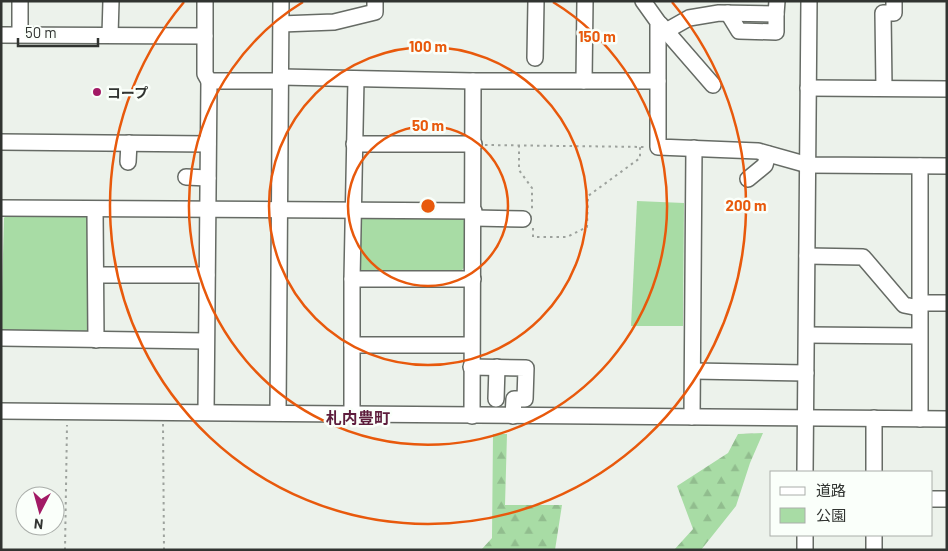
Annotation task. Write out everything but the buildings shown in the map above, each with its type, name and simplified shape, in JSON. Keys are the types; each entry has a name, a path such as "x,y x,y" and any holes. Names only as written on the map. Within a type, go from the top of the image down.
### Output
{"street":[{"path":"20,1 20,34"},
{"path":"110,35 111,1"},
{"path":"205,1 204,74 209,81 206,412"},
{"path":"278,413 281,1"},
{"path":"281,24 334,22 375,12 375,1"},
{"path":"536,1 536,58"},
{"path":"584,81 585,1"},
{"path":"643,1 662,27 713,85"},
{"path":"805,471 809,1"},
{"path":"884,88 883,13 894,13 894,1"},
{"path":"662,27 722,9 739,31 776,32 776,7"},
{"path":"662,27 658,80 658,147 758,151 808,166 947,166"},
{"path":"1,34 205,36"},
{"path":"209,81 281,79 658,80"},
{"path":"352,414 352,278 356,79"},
{"path":"472,416 473,81"},
{"path":"808,88 947,88"},
{"path":"1,142 208,144"},
{"path":"128,143 128,162"},
{"path":"354,144 474,144"},
{"path":"692,417 694,148"},
{"path":"748,179 766,165 768,154"},
{"path":"920,166 920,419"},
{"path":"186,178 208,178"},
{"path":"1,208 353,211 474,214 529,221"},
{"path":"95,210 96,340"},
{"path":"807,256 863,257 904,305 947,303"},
{"path":"96,275 206,275"},
{"path":"352,278 473,279"},
{"path":"807,335 919,336"},
{"path":"1,338 206,341"},
{"path":"352,345 472,346"},
{"path":"472,367 526,368 525,399 514,399 513,416"},
{"path":"496,399 497,367"},
{"path":"693,371 806,373"},
{"path":"1,411 947,419"},
{"path":"874,418 874,471"},
{"path":"933,499 947,499"},
{"path":"805,536 805,550"},
{"path":"874,536 874,550"}],"path":[{"path":"474,144 658,147"},
{"path":"520,145 519,170 532,188 529,221 533,237 566,237 587,227 588,196 640,158 640,147"},
{"path":"64,550 67,411"},
{"path":"163,412 164,550"}],"green space":[{"path":"637,201 684,203 683,326 631,326"},
{"path":"6,215 85,216 89,220 90,330 85,333 4,333 1,330 4,218"},
{"path":"364,217 461,218 466,222 464,268 461,271 362,271 360,268 359,220"},
{"path":"763,433 750,463 736,506 701,550 674,550 693,529 677,486 728,453 738,434"},
{"path":"493,434 507,434 505,505 562,505 555,550 481,550 492,538"}],"place":[{"name":"コープ","path":"97,92"}],"district":[{"name":"札内豊町","path":"358,417"}]}
